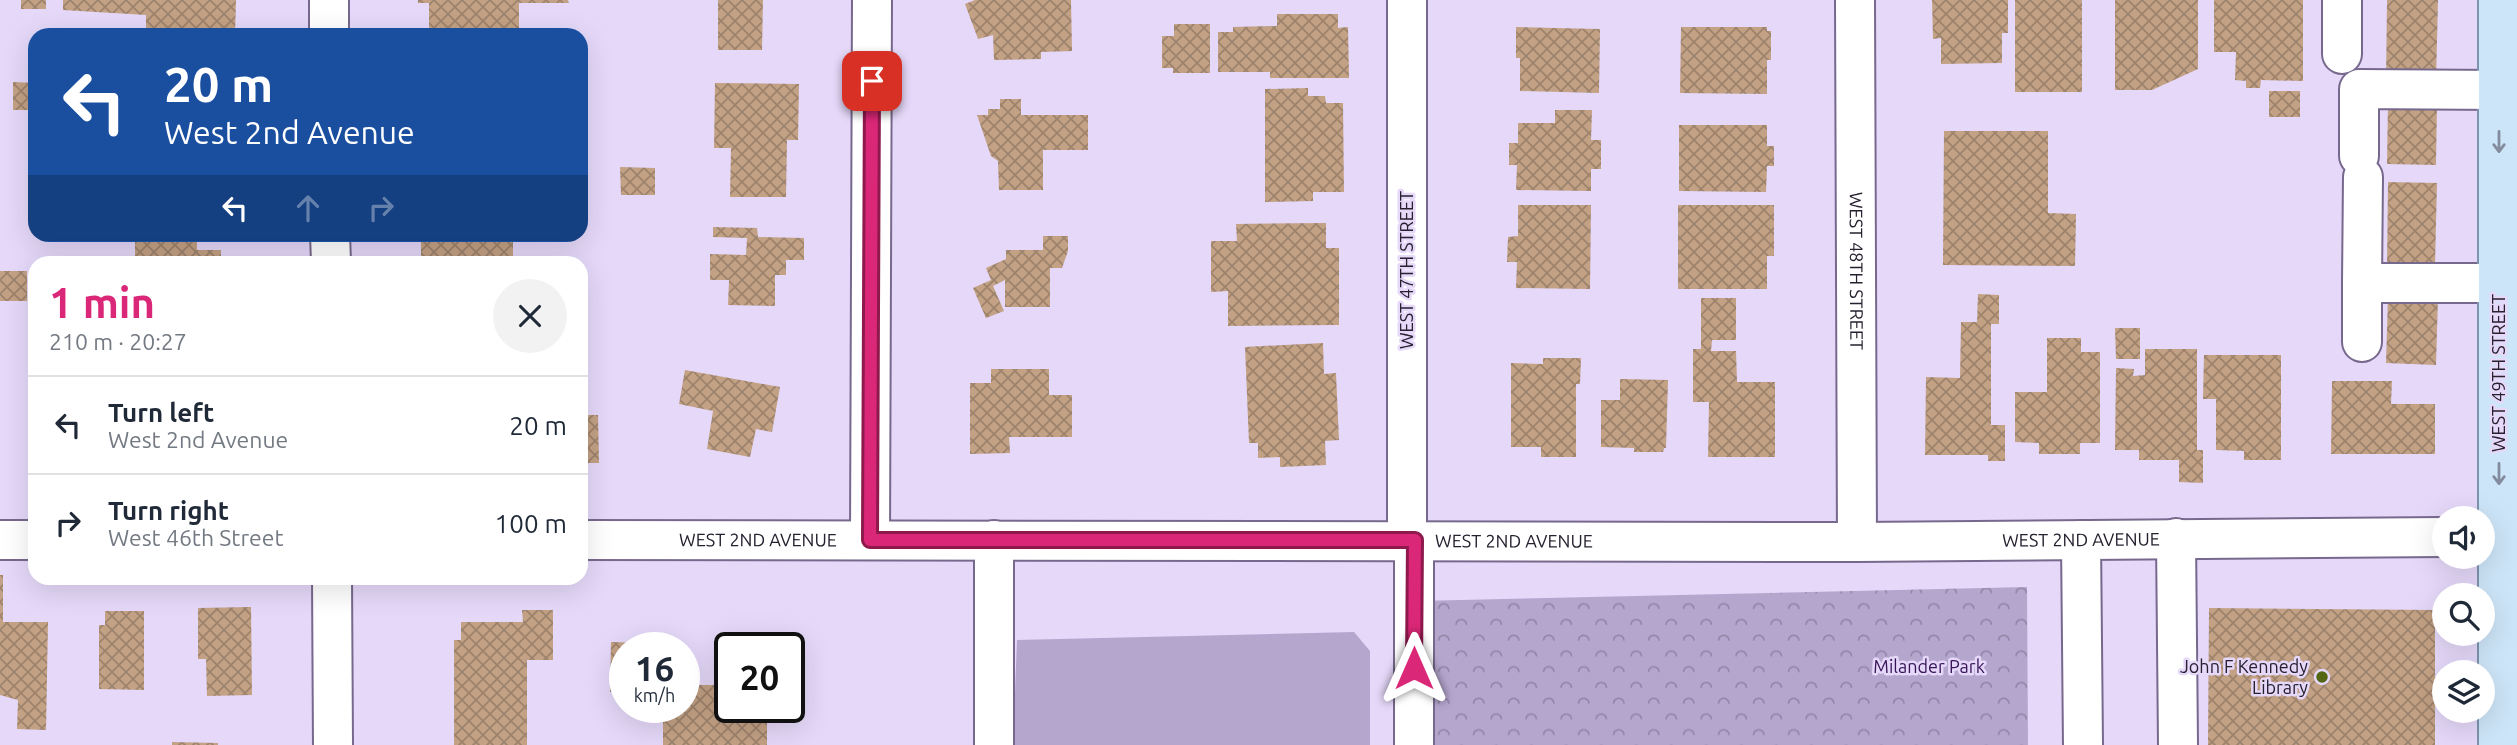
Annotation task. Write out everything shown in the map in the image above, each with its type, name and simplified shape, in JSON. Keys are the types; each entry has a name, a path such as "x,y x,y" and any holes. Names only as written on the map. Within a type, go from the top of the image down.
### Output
{"main road":[{"name":"WEST 49TH STREET","path":"2498,0 2499,283 2504,540 2498,745"}],"street":[{"path":"329,0 329,28"},
{"path":"870,540 872,0"},
{"name":"WEST 47TH STREET","path":"1406,0 1413,745"},
{"name":"WEST 48TH STREET","path":"1855,0 1857,542"},
{"path":"2342,0 2342,54"},
{"path":"2362,342 2359,89 2498,90"},
{"path":"2362,282 2499,283"},
{"name":"WEST 2ND AVENUE","path":"588,540 1857,542 2432,537"},
{"path":"2176,538 2178,745"},
{"path":"0,540 28,540"},
{"path":"994,540 994,745"},
{"path":"2081,540 2082,745"},
{"path":"332,585 332,745"}],"green space":[{"name":"Milander Park","path":"2027,587 2028,745 1418,745 1417,601"},
{"path":"1354,632 1370,651 1370,745 1013,745 1017,640"}],"building":[{"path":"21,0 46,0 46,9 21,9"},
{"path":"63,0 236,0 235,28 146,28 146,15 63,10"},
{"path":"418,0 568,0 569,3 519,3 519,28 429,28 429,3 418,3"},
{"path":"718,0 763,0 762,50 718,50"},
{"path":"975,0 1071,0 1072,51 1041,52 1041,59 994,60 993,35 978,39 965,4"},
{"path":"1932,0 2008,0 2008,33 2002,33 2002,63 1941,64 1941,38 1933,39"},
{"path":"2015,0 2082,0 2082,92 2015,92"},
{"path":"2115,0 2198,0 2198,69 2152,90 2115,90"},
{"path":"2214,0 2303,0 2303,81 2261,80 2260,88 2246,88 2246,81 2235,80 2236,52 2214,52"},
{"path":"2387,0 2438,0 2436,81 2386,80"},
{"path":"1277,14 1338,14 1338,28 1348,27 1349,78 1270,78 1270,72 1218,72 1218,32 1233,32 1233,27 1277,26"},
{"path":"1174,24 1210,24 1210,73 1173,73 1173,68 1162,68 1162,36 1174,36"},
{"path":"1516,27 1600,29 1599,93 1520,91"},
{"path":"1681,27 1767,27 1767,31 1771,31 1771,60 1767,60 1767,94 1680,93"},
{"path":"13,82 28,83 28,110 13,110"},
{"path":"715,83 799,84 798,140 787,140 786,197 730,197 731,148 714,148"},
{"path":"1308,88 1308,96 1325,96 1326,103 1343,103 1344,192 1313,192 1313,201 1265,202 1265,89"},
{"path":"2269,91 2300,91 2300,117 2269,117"},
{"path":"1000,99 1021,99 1021,115 1088,115 1088,150 1043,150 1043,190 999,190 998,161 991,156 977,115 988,115 988,109 1000,109"},
{"path":"2388,102 2437,103 2436,165 2387,164"},
{"path":"1555,110 1592,110 1591,140 1601,140 1601,169 1591,169 1591,191 1516,190 1517,165 1509,165 1509,143 1518,143 1518,123 1555,123"},
{"path":"1679,125 1767,125 1767,146 1774,146 1774,166 1767,166 1766,192 1679,191"},
{"path":"1944,131 2048,131 2048,213 2076,214 2075,266 1943,265"},
{"path":"620,167 655,168 655,195 621,195"},
{"path":"2388,182 2437,183 2435,266 2387,265"},
{"path":"1518,205 1591,205 1590,289 1516,288 1517,262 1507,262 1508,237 1518,236"},
{"path":"1678,205 1774,205 1774,256 1767,256 1767,289 1678,289"},
{"path":"1326,223 1326,248 1339,248 1339,325 1228,326 1228,291 1211,292 1211,241 1237,241 1236,224"},
{"path":"713,227 757,228 758,237 804,238 804,260 786,260 786,275 775,275 775,306 728,305 729,280 710,280 710,254 746,255 747,238 713,237"},
{"path":"1043,236 1068,236 1068,251 1062,268 1050,268 1050,307 1005,307 1005,280 993,286 1004,311 986,318 973,288 991,280 986,268 1006,259 1006,250 1043,250"},
{"path":"135,242 197,242 197,250 221,250 221,256 135,256"},
{"path":"421,242 513,242 513,256 421,256"},
{"path":"0,271 27,271 27,301 0,301"},
{"path":"1978,294 1999,295 1999,324 1991,324 1991,425 2005,425 2005,461 1988,461 1988,455 1925,455 1926,377 1960,378 1961,322 1977,322"},
{"path":"2388,296 2438,297 2436,365 2386,363"},
{"path":"1701,298 1736,298 1736,340 1712,340 1711,351 1736,351 1737,382 1775,382 1775,457 1708,457 1709,402 1693,402 1693,349 1701,349"},
{"path":"2115,328 2140,328 2140,359 2116,359"},
{"path":"2047,338 2081,338 2081,352 2100,352 2100,443 2080,443 2080,454 2039,454 2039,443 2015,442 2015,392 2047,392"},
{"path":"1323,343 1324,374 1336,373 1339,440 1325,441 1326,465 1280,467 1280,457 1258,458 1258,443 1249,443 1245,347"},
{"path":"2145,349 2197,349 2197,450 2203,450 2203,483 2179,482 2179,460 2139,460 2139,450 2115,450 2116,368 2134,369 2133,376 2145,375"},
{"path":"2204,355 2281,355 2281,460 2244,460 2244,451 2216,450 2216,399 2203,399"},
{"path":"1543,358 1581,358 1580,384 1576,384 1576,457 1541,457 1541,447 1511,447 1511,363 1543,364"},
{"path":"991,369 1049,369 1049,395 1072,395 1072,437 1009,437 1010,453 970,454 970,383 991,383"},
{"path":"685,370 780,387 772,432 756,429 750,457 707,449 713,411 679,404"},
{"path":"1620,379 1668,380 1666,448 1663,452 1634,452 1634,448 1601,447 1601,400 1620,400"},
{"path":"2332,381 2392,381 2391,404 2435,404 2435,454 2331,454"},
{"path":"588,415 598,415 599,463 588,463"},
{"path":"0,575 3,575 3,622 48,622 46,730 17,729 18,700 0,695"},
{"path":"251,607 252,695 207,696 206,659 198,659 198,608"},
{"name":"John F Kennedy Library","path":"2209,608 2432,610 2432,646 2435,646 2435,660 2432,660 2432,723 2435,723 2435,745 2208,745"},
{"path":"522,610 553,610 553,660 527,660 527,745 454,745 454,640 461,640 461,622 523,622"},
{"path":"105,611 144,611 144,690 99,689 99,625 105,625"},
{"path":"700,685 714,685 714,723 767,723 767,745 663,745 663,723 700,723"},
{"path":"172,742 218,743 218,745 172,745"}],"place":[{"name":"John F Kennedy Library","path":"2322,677"}],"route":[{"path":"872,81 870,540 1415,540 1414,668"}]}
